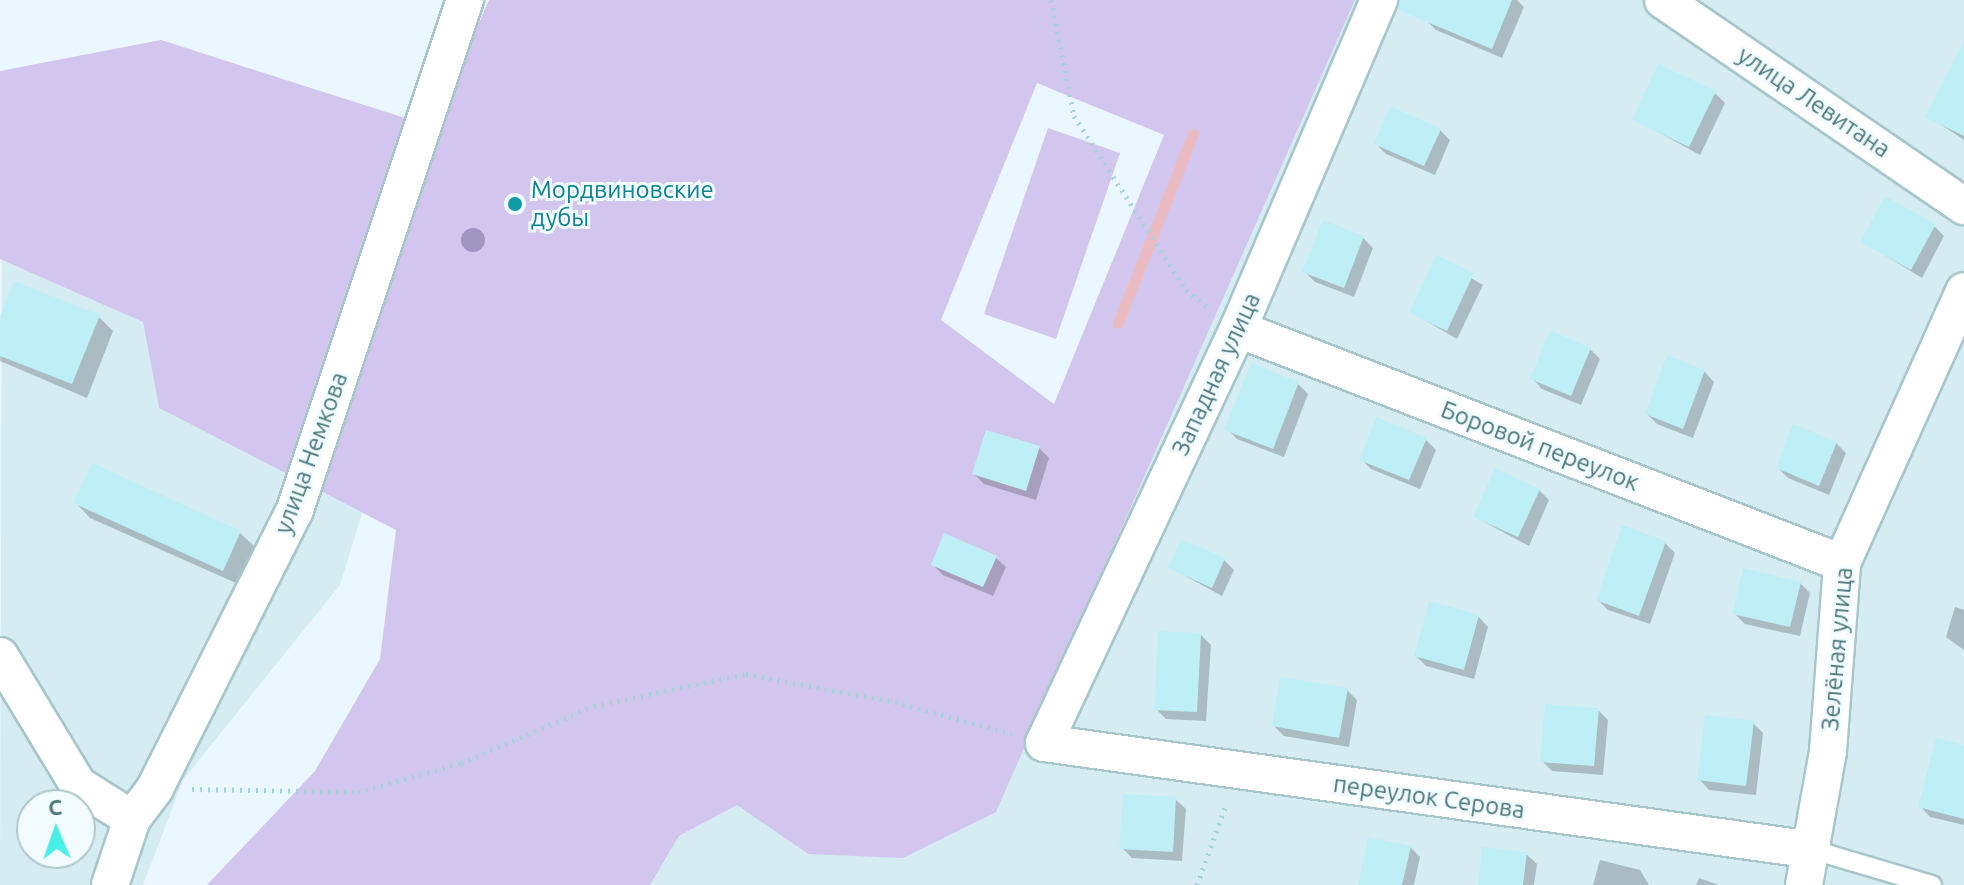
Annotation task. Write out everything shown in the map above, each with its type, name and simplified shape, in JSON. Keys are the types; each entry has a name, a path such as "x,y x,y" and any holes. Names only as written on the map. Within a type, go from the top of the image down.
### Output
{"street":[{"name":"улица Немкова","path":"110,885 132,819 155,788 295,510 465,0"},
{"name":"Западная улица","path":"1044,743 1238,329 1379,0"},
{"name":"улица Левитана","path":"1663,0 1964,206"},
{"name":"Зелёная улица","path":"1804,885 1813,850 1828,751 1842,563 1964,291"},
{"name":"Боровой переулок","path":"1238,329 1842,563"},
{"path":"0,656 78,785 132,819"},
{"name":"переулок Серова","path":"1044,743 1813,850"}],"lane":[{"path":"1813,850 1932,885"}],"path":[{"path":"1051,0 1074,116 1186,290 1238,329"},
{"path":"155,788 358,792 461,763 594,706 746,674 895,702 1044,743"},
{"path":"1197,885 1239,770"}],"shaded area":[{"path":"489,0 1355,0 996,812 903,858 808,854 737,805 679,836 650,885 207,885 315,771 380,659 396,530 159,408 143,322 0,259 0,71 161,40 433,127","holes":["1037,83 1164,135 1054,404 941,320"]},
{"path":"1355,0 1964,0 1964,885 650,885 679,836 737,805 808,854 996,812"},
{"path":"1048,128 1120,153 1056,339 984,314"},
{"path":"2,257 143,322 159,408 362,513 340,585 183,780 143,885 0,885"}],"building":[{"path":"1400,0 1512,0 1492,49 1398,10"},
{"path":"1964,41 1964,136 1925,117"},
{"path":"1658,64 1716,91 1689,147 1632,120"},
{"path":"1390,106 1441,129 1424,166 1374,144"},
{"path":"1885,196 1936,224 1911,270 1860,242"},
{"path":"1323,220 1364,236 1344,288 1302,272"},
{"path":"1436,255 1474,273 1447,331 1409,313"},
{"path":"14,281 100,315 72,384 0,356 0,317"},
{"path":"1550,330 1591,348 1571,396 1530,379"},
{"path":"1667,355 1705,370 1683,429 1645,414"},
{"path":"1251,363 1299,382 1273,449 1224,430"},
{"path":"1376,417 1427,438 1409,480 1359,460"},
{"path":"1793,424 1837,442 1819,486 1776,468"},
{"path":"986,430 1040,446 1026,491 972,474"},
{"path":"92,463 241,531 223,571 73,503"},
{"path":"1495,468 1540,489 1518,537 1473,517"},
{"path":"1622,525 1666,541 1639,616 1596,600"},
{"path":"944,533 997,556 983,587 931,565"},
{"path":"1181,539 1225,558 1212,588 1168,568"},
{"path":"1743,568 1801,582 1790,627 1732,614"},
{"path":"1429,601 1479,615 1464,670 1414,656"},
{"path":"1158,631 1201,633 1197,712 1154,710"},
{"path":"1280,677 1348,688 1339,738 1272,726"},
{"path":"1545,704 1599,708 1594,766 1540,762"},
{"path":"1705,715 1754,721 1746,786 1697,780"},
{"path":"1936,738 1964,745 1964,819 1918,807"},
{"path":"1123,794 1176,797 1173,852 1119,849"},
{"path":"1368,837 1411,846 1402,885 1358,885"},
{"path":"1482,847 1527,852 1523,885 1478,885"}],"waterway":[{"path":"1118,323 1193,134"}],"place":[{"name":"Мордвиновские дубы","path":"515,204"}]}
